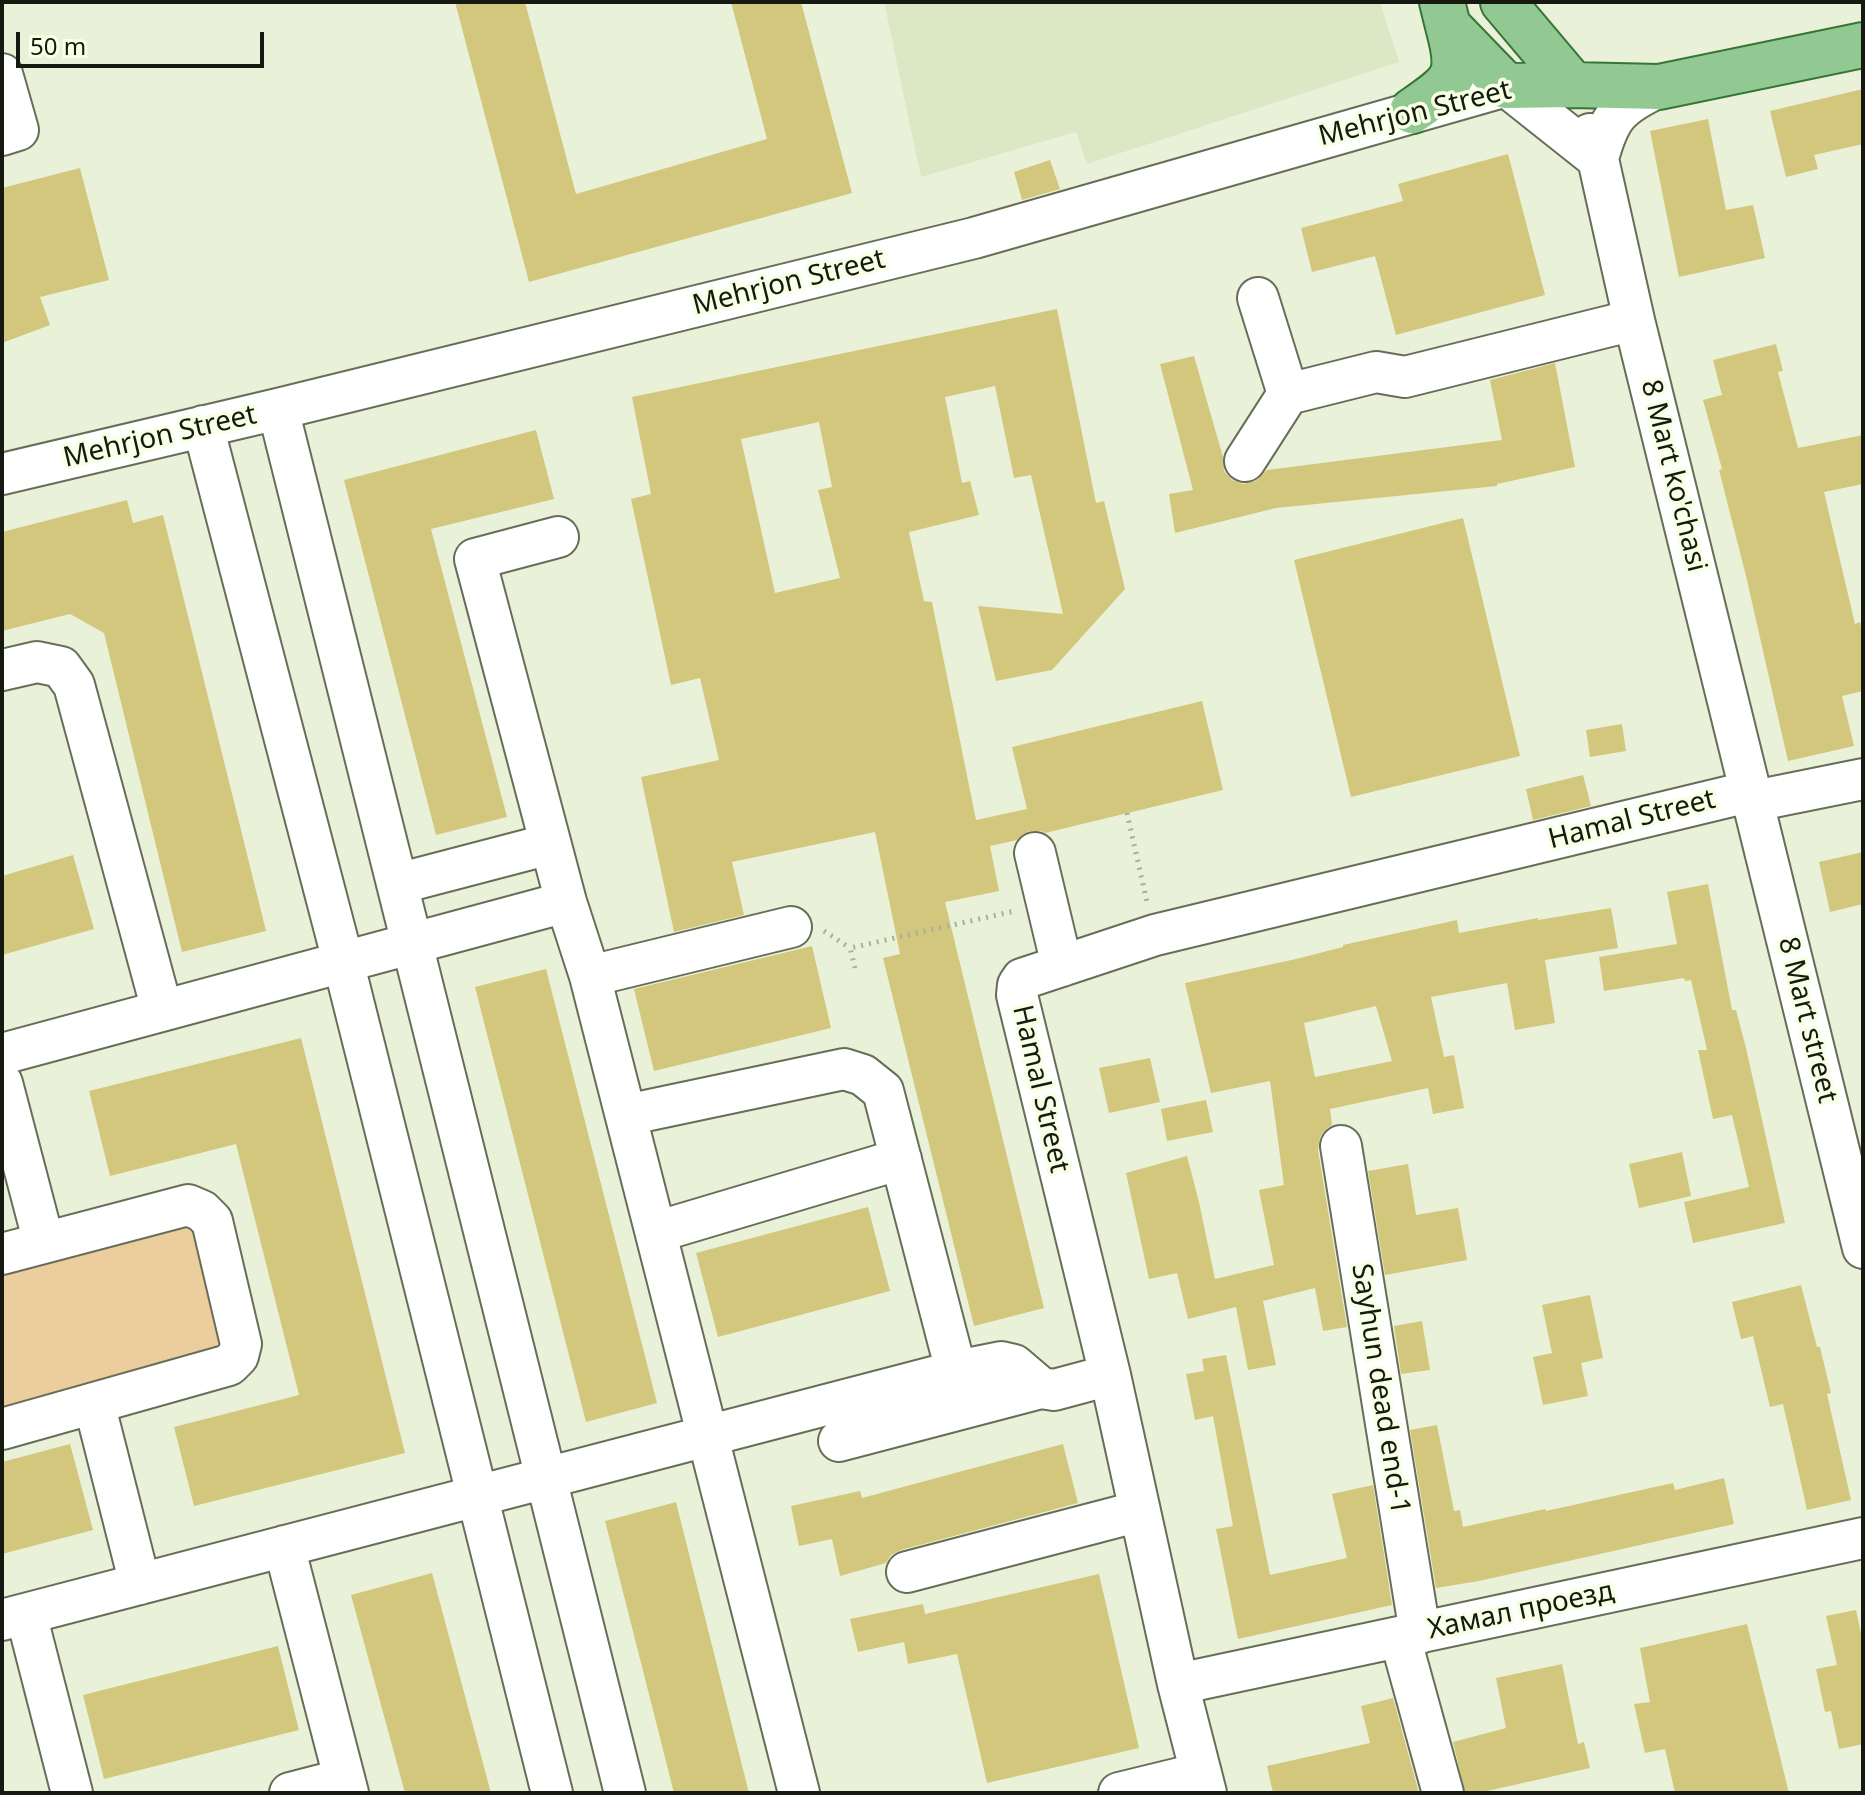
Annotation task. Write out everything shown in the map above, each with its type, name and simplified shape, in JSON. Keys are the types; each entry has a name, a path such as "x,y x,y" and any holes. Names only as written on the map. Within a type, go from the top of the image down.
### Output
{"main road":[{"name":"8 Mart ko'chasi","path":"1503,2 1573,85"},
{"path":"1445,14 1506,86"},
{"path":"1412,111 1444,87 1453,75 1455,51 1445,14"},
{"name":"Mehrjon Street","path":"1573,85 1628,65 1863,19"},
{"name":"Mehrjon Street","path":"1506,86 1659,87 1863,45"}],"street":[{"path":"2,74 18,130 2,135"},
{"name":"8 Mart ko'chasi","path":"1573,85 1598,159 1634,320 1753,796"},
{"name":"Mehrjon Street","path":"2,474 974,238 1506,86"},
{"path":"1506,86 1598,159 1605,133 1618,113 1638,97 1659,87"},
{"path":"1258,298 1288,394"},
{"path":"1245,461 1288,394 1376,372 1405,377 1634,320"},
{"path":"278,409 625,1793"},
{"path":"203,426 343,961 552,1793"},
{"path":"558,537 475,559 550,844 590,976 799,1793"},
{"path":"2,670 37,662 61,667 74,685 162,1010"},
{"name":"Hamal Street","path":"1203,1783 1110,1375 1017,995 1018,985 1022,979 1155,935 1753,796 1863,779"},
{"name":"8 Mart street","path":"1753,796 1863,1248"},
{"path":"397,884 550,844"},
{"path":"1035,853 1062,966"},
{"path":"2,1054 566,902"},
{"path":"590,976 791,927"},
{"path":"626,1115 844,1069 863,1075 883,1091 956,1371"},
{"path":"2,1083 44,1243"},
{"name":"Sayhun dead end-1","path":"1341,1146 1410,1635 1443,1793"},
{"path":"656,1232 901,1159"},
{"path":"2,1254 188,1205 202,1211 212,1221 241,1344 238,1356 229,1365 2,1429"},
{"path":"72,1793 14,1617 956,1371 1001,1362 1014,1365 1041,1388"},
{"path":"839,1441 1041,1388 1054,1390 1110,1375"},
{"path":"94,1403 140,1584"},
{"path":"907,1572 1140,1511"},
{"name":"Хамал проезд","path":"1178,1684 1863,1538"},
{"path":"284,1546 346,1786 290,1793"},
{"path":"1119,1793 1203,1783"}],"path":[{"path":"1127,813 1155,935"},
{"path":"855,968 850,948 1029,908"}],"shaded area":[{"path":"884,2 1380,2 1399,62 1087,164 1076,132 921,177"},
{"path":"192,1223 226,1350 2,1409 2,1274"}],"building":[{"path":"455,2 525,2 576,194 767,139 731,2 801,2 852,193 529,282"},
{"path":"1863,89 1863,144 1814,155 1818,169 1786,177 1770,111"},
{"path":"1708,119 1726,210 1753,205 1765,258 1679,277 1650,131"},
{"path":"1508,154 1545,295 1396,335 1375,256 1312,272 1301,228 1403,201 1398,184"},
{"path":"1050,160 1060,189 1022,200 1014,172"},
{"path":"80,168 109,280 40,297 50,325 2,343 2,188"},
{"path":"1057,309 1096,503 1104,501 1125,589 1052,670 996,681 978,606 1063,614 1031,475 1014,478 995,386 945,397 962,483 970,481 979,515 909,532 924,601 932,602 976,820 1027,809 1012,747 1202,701 1223,790 1045,833 1029,831 1017,840 990,846 999,891 945,902 1044,1308 974,1326 883,958 900,954 875,832 732,862 744,915 674,932 641,777 719,760 700,678 671,685 631,499 651,494 632,397","holes":["819,422 832,487 818,490 840,578 775,593 741,439"]},
{"path":"1776,344 1783,371 1778,372 1798,448 1863,435 1863,484 1824,492 1855,624 1860,622 1863,636 1863,691 1842,696 1854,746 1788,761 1719,470 1722,469 1703,400 1722,395 1713,360"},
{"path":"1194,356 1223,457 1224,471 1232,480 1243,484 1256,481 1267,470 1502,440 1490,380 1555,363 1575,467 1497,486 1276,508 1175,533 1169,494 1193,490 1160,364"},
{"path":"536,430 554,499 431,529 507,817 436,835 344,480"},
{"path":"127,500 133,523 163,515 266,931 182,952 104,633 70,614 2,631 2,532"},
{"path":"1463,518 1520,756 1351,797 1294,560"},
{"path":"1622,724 1626,751 1590,757 1586,730"},
{"path":"1583,775 1591,806 1533,820 1526,789"},
{"path":"1863,852 1863,904 1830,912 1819,862"},
{"path":"73,855 94,929 2,955 2,876"},
{"path":"1708,884 1732,1010 1736,1010 1746,1048 1785,1223 1693,1243 1684,1202 1749,1187 1732,1115 1713,1119 1698,1050 1707,1050 1691,980 1685,981 1684,978 1604,991 1599,957 1677,944 1667,892"},
{"path":"1611,908 1618,948 1545,960 1555,1023 1515,1030 1507,983 1431,997 1444,1057 1454,1055 1464,1108 1433,1114 1428,1088 1330,1109 1332,1125 1320,1137 1318,1150 1347,1327 1323,1331 1315,1288 1263,1301 1276,1365 1248,1370 1236,1307 1188,1319 1177,1273 1149,1279 1126,1173 1187,1156 1215,1279 1274,1265 1259,1190 1284,1185 1270,1081 1211,1093 1185,983 1457,920 1459,933","holes":["1376,1006 1392,1061 1315,1077 1304,1023"]},
{"path":"812,946 831,1028 654,1071 634,989"},
{"path":"546,969 657,1403 586,1422 475,987"},
{"path":"301,1038 405,1453 194,1506 174,1427 299,1395 236,1144 110,1176 89,1091"},
{"path":"1150,1058 1160,1102 1109,1113 1099,1068"},
{"path":"1206,1100 1213,1132 1167,1141 1161,1109"},
{"path":"1682,1152 1691,1196 1639,1208 1629,1164"},
{"path":"1408,1164 1416,1215 1458,1208 1467,1260 1385,1275 1368,1171"},
{"path":"868,1207 890,1291 718,1337 696,1253"},
{"path":"1801,1285 1831,1393 1827,1394 1851,1500 1807,1510 1783,1404 1770,1407 1753,1336 1741,1339 1732,1302"},
{"path":"1590,1295 1603,1358 1581,1363 1588,1396 1543,1405 1533,1357 1552,1353 1542,1305"},
{"path":"1422,1321 1430,1370 1401,1374 1394,1326"},
{"path":"1226,1355 1270,1575 1347,1558 1332,1494 1373,1485 1392,1605 1238,1639 1216,1529 1233,1526 1213,1416 1195,1420 1186,1374 1204,1371 1202,1359"},
{"path":"1437,1425 1454,1511 1460,1510 1463,1527 1673,1483 1675,1490 1724,1478 1734,1524 1436,1588 1410,1430"},
{"path":"70,1444 93,1530 2,1554 2,1462"},
{"path":"1063,1444 1078,1503 901,1550 891,1555 886,1563 840,1576 832,1539 799,1546 791,1506 860,1491 862,1498"},
{"path":"676,1502 749,1793 674,1793 605,1521"},
{"path":"432,1573 491,1793 405,1793 351,1595"},
{"path":"1099,1574 1139,1748 987,1783 957,1654 908,1664 904,1642 858,1652 850,1619 923,1604 925,1614"},
{"path":"1856,1610 1863,1643 1863,1744 1839,1749 1831,1711 1825,1712 1816,1669 1837,1665 1826,1616"},
{"path":"1747,1624 1789,1793 1675,1793 1665,1749 1645,1753 1634,1704 1650,1702 1640,1648"},
{"path":"278,1646 299,1730 104,1779 83,1695"},
{"path":"1562,1664 1578,1744 1584,1742 1590,1768 1478,1793 1465,1793 1453,1742 1506,1728 1496,1678"},
{"path":"1393,1698 1419,1793 1273,1793 1267,1766 1370,1743 1361,1706"}]}
